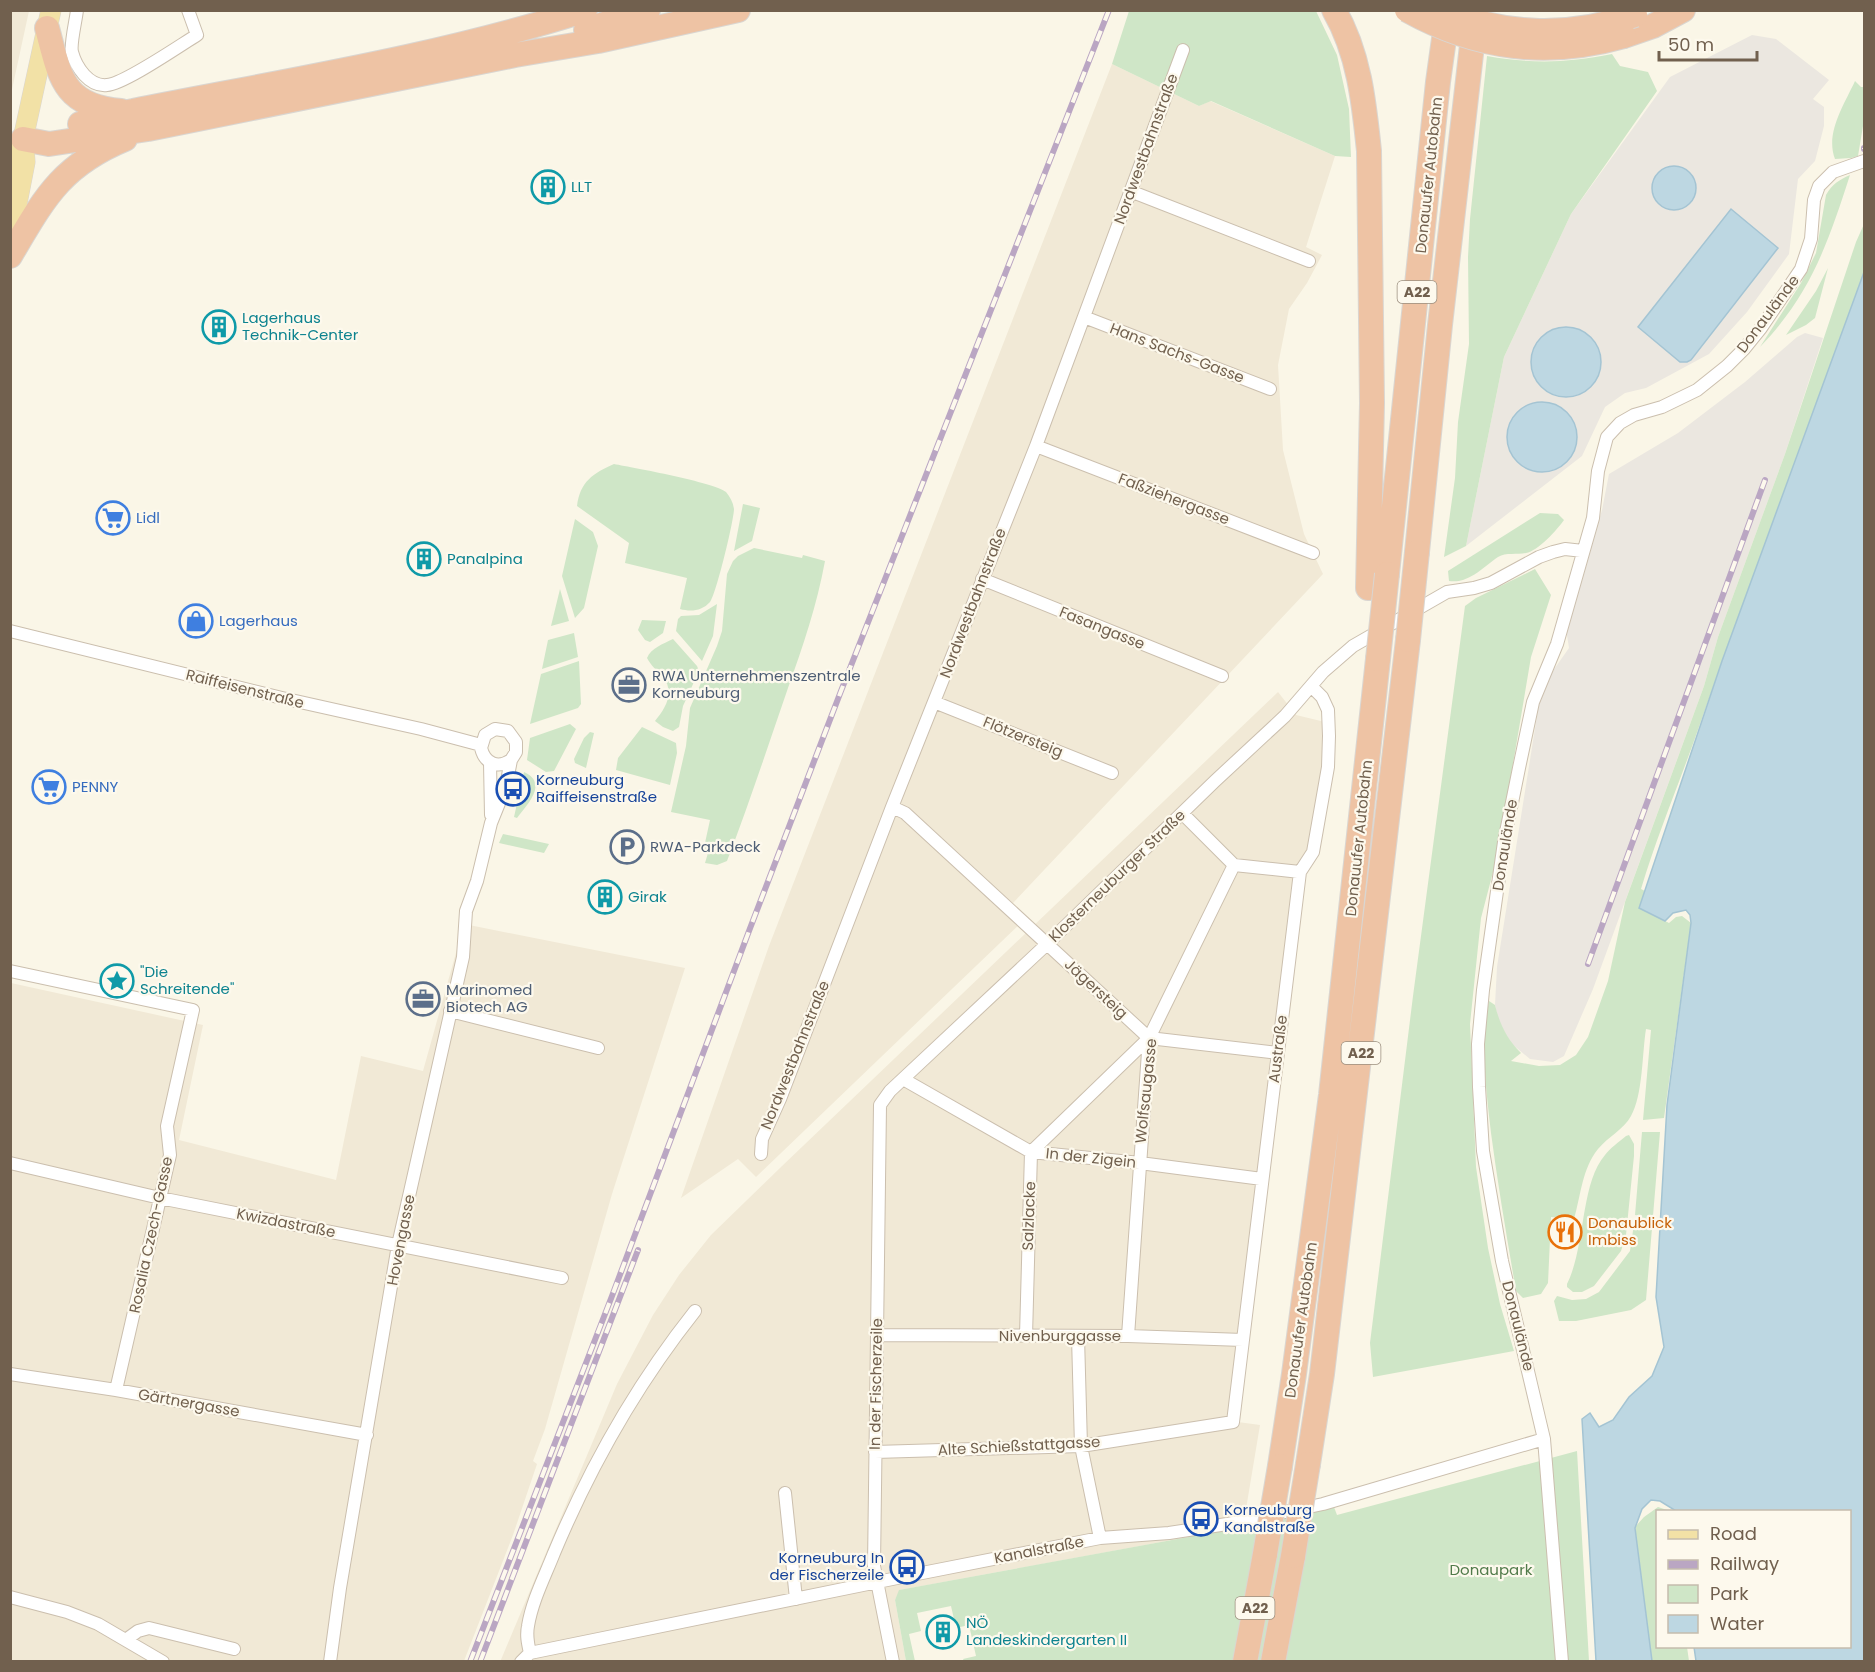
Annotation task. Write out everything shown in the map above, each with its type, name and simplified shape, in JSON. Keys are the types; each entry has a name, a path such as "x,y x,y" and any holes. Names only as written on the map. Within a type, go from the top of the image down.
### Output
{"highway":[{"path":"14,157 129,111 366,66 452,47 585,10"},
{"path":"515,55 648,10"},
{"path":"14,157 49,144 148,129 515,55 598,41 738,10"},
{"path":"1334,10 1348,38 1359,76 1369,151 1372,403 1378,581"},
{"path":"1407,10 1424,20 1461,35 1510,46 1564,48 1624,36 1653,26 1683,10"},
{"path":"1447,10 1493,27 1535,31 1596,27 1640,13"},
{"name":"Donauufer Autobahn","path":"1245,1662 1280,1466 1331,1095 1378,659 1378,581 1447,10"},
{"name":"Donauufer Autobahn","path":"1273,1662 1293,1556 1322,1374 1408,640 1441,313 1476,10"},
{"path":"49,19 59,71 70,91 79,99 98,107 129,111"},
{"path":"10,256 42,203 72,169 88,157 148,129"}],"main road":[{"path":"10,239 25,162 14,157 49,19"}],"street":[{"path":"77,10 72,51 85,76 92,83 107,85 128,77 197,35 188,10"},
{"name":"Nordwestbahnstraße","path":"761,1154 762,1139 780,1099 892,807 1036,446 1183,50"},
{"name":"Donaulände","path":"1562,1662 1544,1439 1502,1261 1483,1151 1478,1044 1483,990 1504,842 1533,702 1557,644 1593,518 1607,437 1613,429 1634,415 1662,407 1697,390 1744,349 1802,269 1812,239 1814,200 1819,186 1833,172 1864,161"},
{"path":"1130,191 1309,261"},
{"name":"Hans Sachs-Gasse","path":"1084,317 1270,388"},
{"name":"Faßziehergasse","path":"1036,446 1313,553"},
{"name":"Klosterneuburger Straße","path":"880,1105 890,1091 1047,945 1285,716 1337,659 1353,646 1447,592 1491,583 1553,552 1565,549 1583,551"},
{"name":"Fasangasse","path":"982,579 1222,676"},
{"name":"Raiffeisenstraße","path":"10,631 481,745"},
{"name":"Austraße","path":"1233,1422 1300,872 1313,852 1328,767 1328,710 1322,697 1312,687"},
{"name":"Flötzersteig","path":"934,702 1112,773"},
{"name":"Hovengasse","path":"330,1662 340,1588 398,1245 463,957 466,910 477,881 491,823 506,786 511,760 517,747 513,736 508,731 500,729 491,730 483,738 481,745"},
{"path":"481,745 483,756 490,763 501,765 511,760"},
{"name":"Hovengasse","path":"490,763 491,823"},
{"name":"Jägersteig","path":"892,807 905,813 1149,1038"},
{"path":"1182,813 1234,865 1300,872"},
{"name":"Wolfsaugasse","path":"1128,1335 1149,1038 1234,865"},
{"name":"Rosalia Czech-Gasse","path":"10,971 193,1010 167,1126 170,1155 116,1390"},
{"path":"450,1011 598,1048"},
{"path":"1031,1152 1149,1038 1278,1053"},
{"name":"In der Zigein","path":"903,1079 1031,1152 1262,1179"},
{"name":"In der Fischerzeile","path":"880,1105 874,1566 876,1582 883,1602 893,1662"},
{"name":"Salzlacke","path":"1026,1336 1031,1152"},
{"name":"Kwizdastraße","path":"10,1163 160,1198 562,1278"},
{"path":"525,1658 530,1616 581,1493 642,1386 695,1311"},
{"name":"Nivenburggasse","path":"877,1335 1078,1337 1128,1335 1243,1340"},
{"path":"1078,1337 1081,1446 1100,1538"},
{"name":"Gärtnergasse","path":"10,1374 116,1390 366,1435"},
{"name":"Alte Schießstattgasse","path":"875,1452 1081,1446 1233,1422"},
{"name":"Kanalstraße","path":"525,1658 876,1582 1100,1538 1169,1533 1227,1524 1323,1504 1544,1439"},
{"path":"785,1493 796,1599"},
{"path":"10,1597 67,1612 98,1624 163,1662"},
{"path":"127,1639 138,1631 149,1628 234,1649"}],"shaded area":[{"path":"10,11 29,11 11,94"},
{"path":"1752,35 1776,39 1829,80 1813,99 1824,107 1824,126 1815,161 1798,179 1789,254 1747,312 1709,354 1646,388 1625,393 1605,407 1582,456 1466,546 1504,357 1571,214 1670,77"},
{"path":"1112,64 1199,106 1210,101 1335,156 1306,247 1322,255 1307,283 1289,309 1278,365 1283,450 1304,534 1323,574 1013,903 1027,917 756,1177 738,1159 681,1198 769,946"},
{"path":"1805,333 1823,338 1785,454 1718,637 1704,686 1593,989 1564,1056 1553,1062 1530,1059 1512,1044 1498,1019 1495,1005 1497,967 1540,697 1550,675 1569,648 1566,629 1602,510 1609,474 1678,433 1745,382 1797,337"},
{"path":"1278,692 1296,715 1325,722 1325,754 1305,873 1238,1422 1260,1425 1243,1527 900,1590 895,1600 906,1661 500,1662 617,1384 653,1315 679,1275 711,1235"},
{"path":"464,924 685,968 612,1194 545,1429 533,1461 537,1464 513,1535 464,1661 11,1662 11,983 203,1025 179,1140 336,1180 361,1056 423,1071"}],"green space":[{"path":"1129,11 1316,11 1337,55 1349,109 1351,157 1335,156 1211,101 1199,106 1112,64"},
{"path":"1612,54 1620,66 1648,72 1657,91 1571,214 1504,357 1466,546 1444,557 1455,478 1458,422 1469,344 1470,219 1487,56 1550,61"},
{"path":"1855,81 1864,87 1864,120 1858,156 1835,159 1832,139 1834,129"},
{"path":"1850,175 1816,267 1778,327 1760,347 1801,283 1816,253 1826,195 1836,183"},
{"path":"1864,224 1864,272 1641,889 1645,891 1640,908 1669,923 1676,917 1682,916 1691,923 1664,1118 1643,1120 1651,1030 1646,1029 1640,1086 1631,1116 1598,1149 1588,1165 1574,1219 1551,1217 1548,1283 1541,1294 1523,1298 1516,1291 1491,1133 1484,1051 1489,1001 1495,1005 1505,1031 1521,1053 1511,1061 1539,1066 1560,1065 1576,1055 1588,1037 1608,981 1625,902 1704,686 1718,637 1785,454"},
{"path":"1828,268 1815,318 1786,335 1816,291"},
{"path":"614,464 706,484 726,492 730,498 734,509 724,557 713,596 710,602 700,609 680,609 687,578 625,563 629,543 577,506 581,491 589,479"},
{"path":"743,504 760,508 752,541 734,551"},
{"path":"1540,513 1558,514 1564,520 1536,548 1526,553 1501,555 1463,580 1449,581 1448,571"},
{"path":"575,519 593,532 598,546 584,608 575,618 562,576"},
{"path":"754,548 802,558 803,555 825,561 804,641 751,797 727,861 717,865 705,863 708,853 703,852 710,820 671,812 686,746 690,708 722,631 727,574 738,556"},
{"path":"1535,569 1551,595 1531,657 1498,853 1481,918 1470,1024 1476,1167 1488,1248 1500,1304 1514,1351 1373,1377 1370,1343 1465,606 1476,598"},
{"path":"560,589 569,621 551,626"},
{"path":"717,604 713,636 702,661 676,631 678,619 681,616 699,615"},
{"path":"642,620 666,621 663,633 650,642 645,640 638,630"},
{"path":"574,633 578,657 542,669 548,640"},
{"path":"673,639 699,671 683,706 679,727 673,731 655,721 663,711 669,694 667,683 647,658 654,649"},
{"path":"579,661 581,704 578,708 530,724 541,674"},
{"path":"570,724 576,729 554,771 546,772 527,760 530,738"},
{"path":"642,727 676,743 677,753 670,785 616,770 618,758"},
{"path":"590,732 594,733 586,768 575,763 574,759 584,738"},
{"path":"524,772 535,782 535,788 530,801 517,818 514,817"},
{"path":"503,834 549,844 544,853 499,843"},
{"path":"1642,1132 1660,1132 1646,1300 1631,1310 1576,1321 1559,1321 1554,1301 1557,1296 1572,1300 1586,1299 1599,1292 1630,1251 1634,1224 1641,1224 1642,1216 1635,1215"},
{"path":"1629,1135 1634,1144 1634,1156 1626,1235 1621,1251 1594,1286 1582,1292 1573,1292 1567,1284 1577,1252 1591,1182 1607,1152"},
{"name":"Donaupark","path":"1577,1451 1589,1661 964,1661 963,1659 976,1656 969,1625 956,1628 951,1606 917,1613 921,1631 909,1634 915,1661 906,1661 895,1600 899,1590 1243,1527 1334,1507 1337,1515"},
{"path":"1658,1507 1667,1510 1656,1510 1656,1648 1687,1648 1689,1661 1652,1661 1635,1527"}],"water":[{"path":"1674,166 1689,173 1696,188 1689,203 1674,210 1659,203 1652,188 1659,173"},
{"path":"1731,209 1778,248 1691,360 1680,362 1638,327"},
{"path":"1864,272 1864,1661 1696,1661 1694,1648 1851,1648 1851,1510 1674,1510 1660,1501 1651,1500 1642,1509 1635,1528 1652,1661 1596,1661 1582,1419 1590,1413 1599,1427 1613,1420 1629,1397 1652,1376 1664,1347 1656,1297 1667,1105 1691,923 1690,915 1686,910 1673,913 1665,921 1639,908 1722,661"},
{"path":"1573,327 1586,333 1595,342 1599,348 1601,362 1599,376 1591,387 1580,395 1559,397 1541,387 1533,376 1531,355 1541,337 1552,329"},
{"path":"1542,402 1555,405 1567,412 1574,424 1577,437 1574,450 1567,462 1555,469 1542,472 1529,469 1517,462 1510,450 1507,437 1510,424 1517,412 1529,405"}],"railway":[{"path":"470,1662 612,1296 841,691 1109,10"},
{"path":"1588,964 1765,480"},
{"path":"480,1662 638,1250"}],"place":[{"name":"LLT","path":"548,187"},
{"name":"Lagerhaus Technik-Center","path":"219,327"},
{"name":"Lidl","path":"113,518"},
{"name":"Panalpina","path":"424,559"},
{"name":"Lagerhaus","path":"196,621"},
{"name":"RWA Unternehmenszentrale Korneuburg","path":"629,685"},
{"name":"PENNY","path":"49,787"},
{"name":"Korneuburg Raiffeisenstraße","path":"513,789"},
{"name":"RWA-Parkdeck","path":"627,847"},
{"name":"Girak","path":"605,897"},
{"name":"\"Die Schreitende\"","path":"117,981"},
{"name":"Marinomed Biotech AG","path":"423,999"},
{"name":"Donaublick Imbiss","path":"1565,1232"},
{"name":"Korneuburg Kanalstraße","path":"1201,1519"},
{"name":"Korneuburg In der Fischerzeile","path":"907,1567"},
{"name":"NÖ Landeskindergarten II","path":"943,1632"}]}
